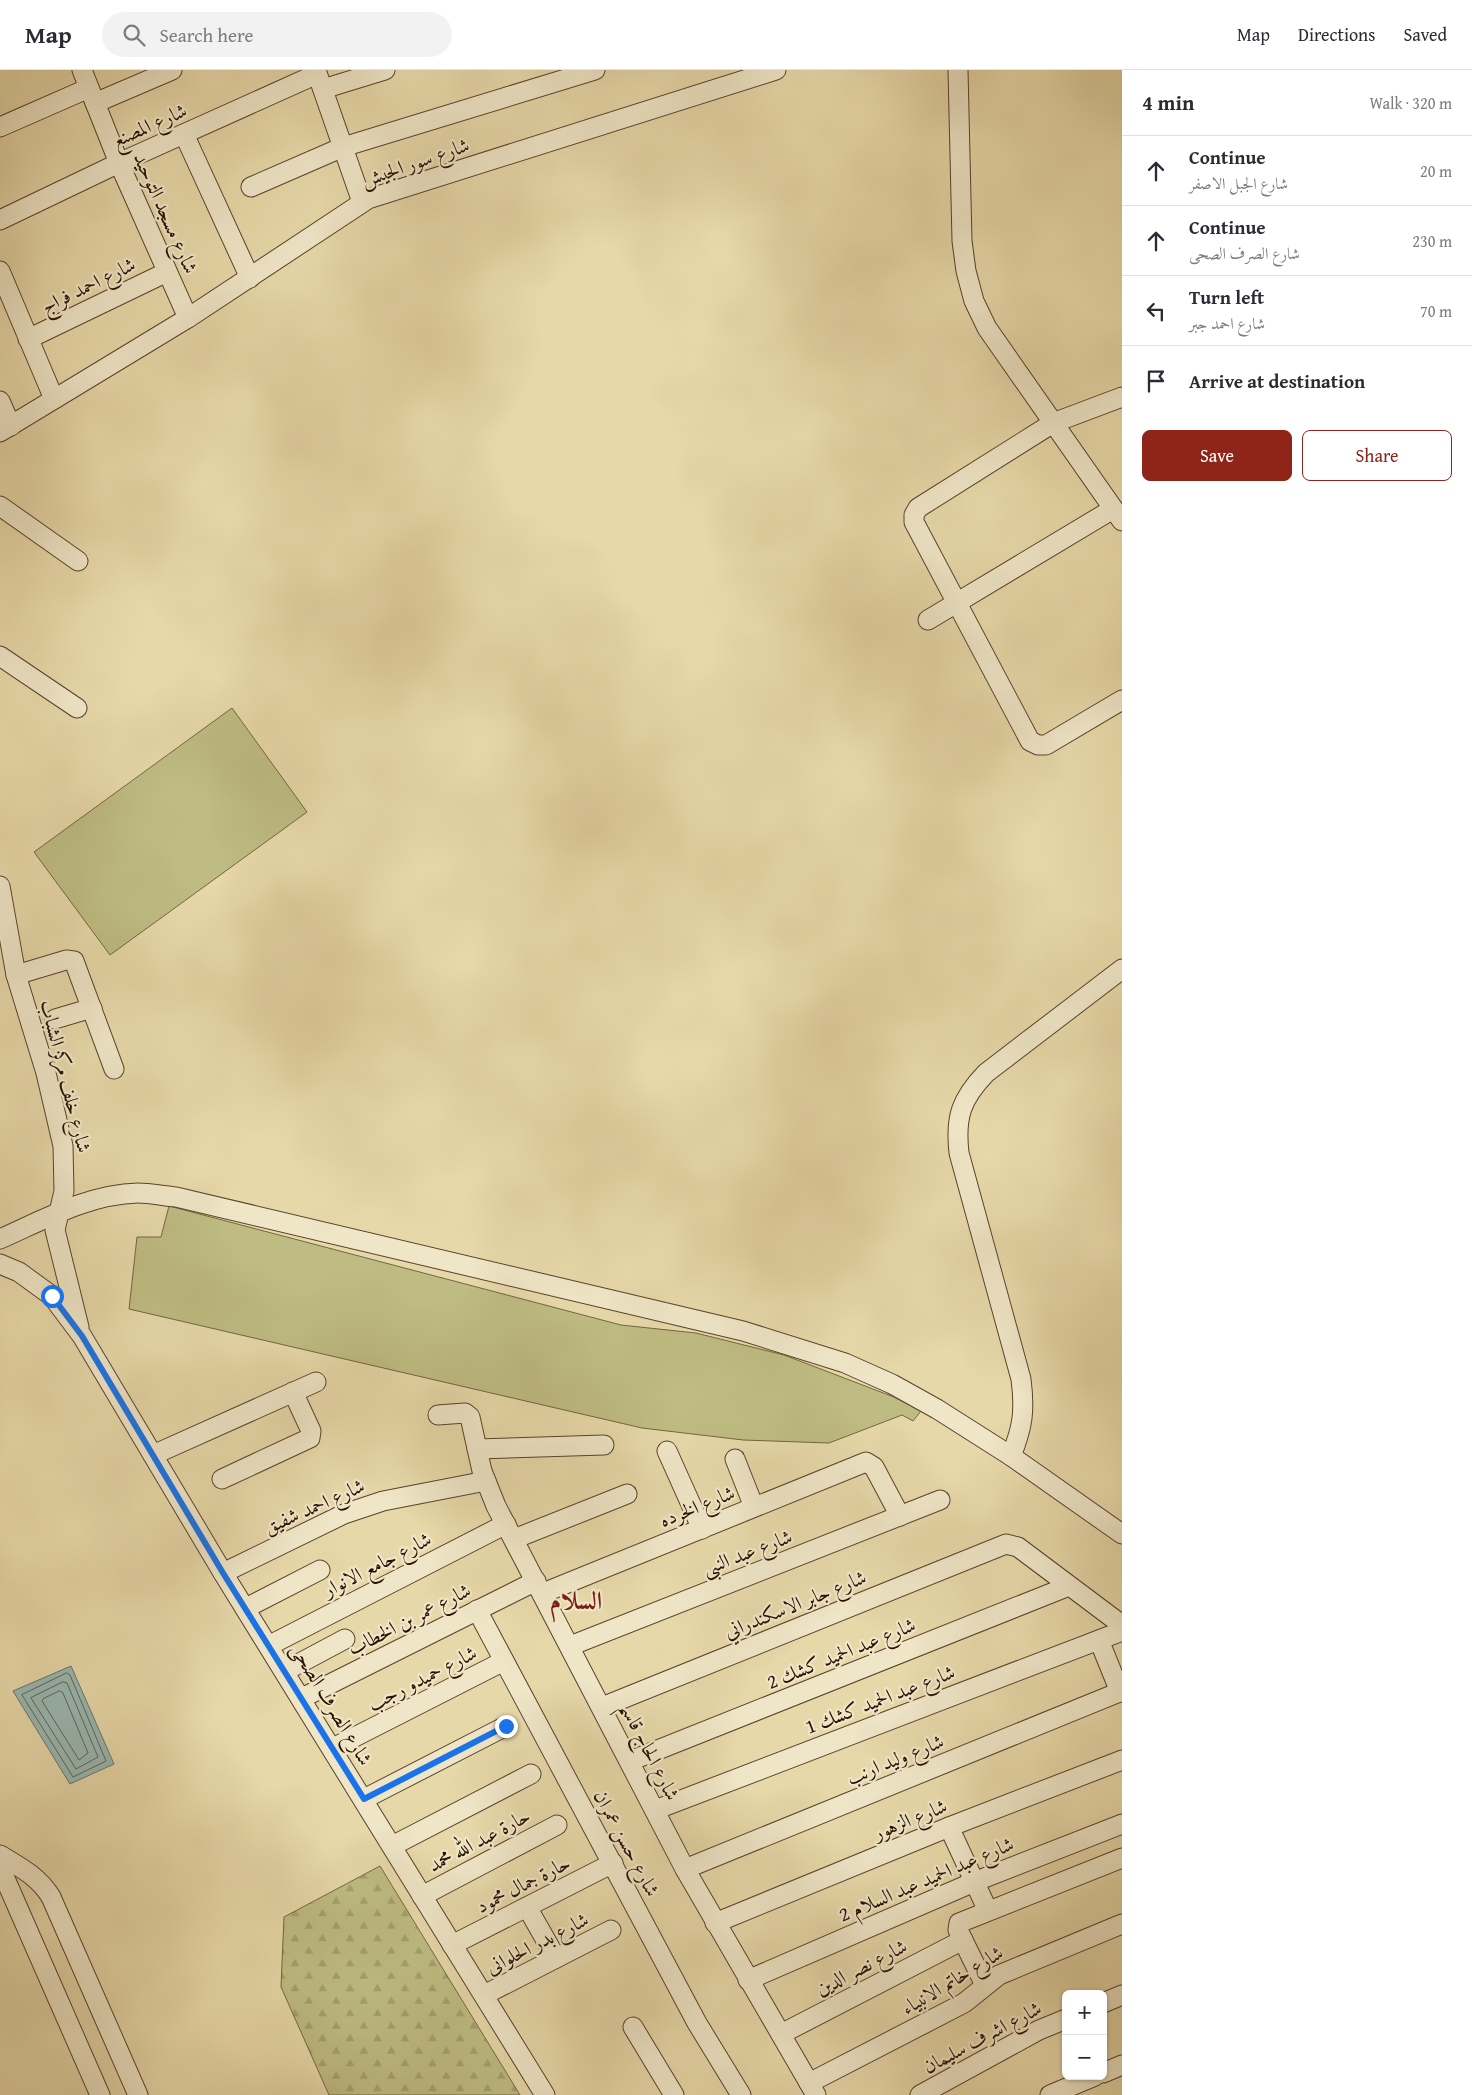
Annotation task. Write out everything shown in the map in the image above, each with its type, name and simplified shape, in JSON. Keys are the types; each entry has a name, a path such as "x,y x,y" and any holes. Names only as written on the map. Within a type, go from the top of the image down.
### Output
{"street":[{"name":"شارع مسجد التوحيد","path":"82,70 118,163 188,318"},
{"path":"0,127 172,70"},
{"name":"شارع المصنع","path":"0,220 118,163 318,78 385,70"},
{"path":"250,188 342,147 595,70"},
{"name":"شارع سور الجيش","path":"5,429 188,318 362,202 722,78 776,70"},
{"path":"928,620 1118,515 987,328 974,301 966,272 962,241 958,70"},
{"path":"318,78 362,202"},
{"path":"184,134 250,278"},
{"path":"0,271 54,400"},
{"name":"شارع احمد فراج","path":"28,339 167,272"},
{"path":"1122,398 1053,423 924,504 914,514 917,528 1030,741 1038,745 1046,745 1122,700"},
{"path":"0,401 5,429"},
{"path":"0,506 78,561"},
{"path":"0,656 77,708"},
{"name":"شارع خلف مركز الشباب","path":"0,886 16,975 46,1073 63,1146 65,1176 60,1213 55,1230 82,1336"},
{"path":"16,975 66,960 74,960 114,1069"},
{"path":"1011,1456 1022,1423 1025,1406 1021,1379 959,1154 956,1131 960,1109 970,1089 986,1072 1122,969"},
{"path":"55,1019 92,1008"},
{"path":"0,1239 60,1213 108,1196 139,1193 176,1198 743,1331 845,1363 892,1384 1011,1456 1122,1534"},
{"path":"0,1264 19,1272 52,1296 82,1336"},
{"name":"شارع الصرف الصحى","path":"82,1336 223,1573 270,1645 545,2095"},
{"path":"153,1455 316,1382"},
{"path":"222,1479 310,1438 311,1431 293,1392"},
{"name":"شارع الحاج قاسم","path":"438,1415 465,1413 470,1416 486,1481 510,1531 686,1869 748,1980 813,2089"},
{"path":"477,1449 604,1445"},
{"path":"667,1451 702,1528"},
{"path":"735,1459 754,1507"},
{"name":"شارع الخرده","path":"540,1587 702,1528 869,1462 874,1467 900,1516"},
{"name":"شارع احمد شفيق","path":"223,1573 344,1514 383,1501 486,1481"},
{"name":"شارع جامع الانوار","path":"270,1645 510,1531 627,1494"},
{"name":"شارع عبد النبى","path":"570,1646 940,1500"},
{"name":"شارع جابر الاسكندراني","path":"602,1707 1006,1544 1018,1547 1069,1586"},
{"path":"246,1608 320,1570"},
{"path":"1069,1586 1122,1625"},
{"name":"شارع عبد الحميد كشك 2","path":"630,1762 1069,1586"},
{"name":"شارع عمر بن الخطاب","path":"302,1698 477,1610 540,1587"},
{"name":"شارع حسن عمران","path":"477,1610 697,2023 741,2095"},
{"name":"شارع عبد الحميد كشك 1","path":"655,1810 1122,1631"},
{"path":"285,1671 345,1639"},
{"path":"1099,1640 1121,1692"},
{"name":"شارع حميدو رجب","path":"333,1748 504,1661"},
{"name":"شارع وليد ارنب","path":"686,1869 1121,1692"},
{"path":"364,1799 506,1726"},
{"name":"شارع الزهور","path":"716,1923 949,1827 1122,1760"},
{"path":"392,1846 531,1774"},
{"name":"حارة عبد الله محمد","path":"422,1896 557,1825"},
{"path":"949,1827 988,1911"},
{"name":"شارع عبد الحميد عبد السلام 2","path":"748,1980 974,1882 1121,1828"},
{"path":"0,1854 34,1876 44,1885 51,1897 138,2095"},
{"name":"شارع نصر الدين","path":"781,2034 960,1932 988,1911 1122,1858"},
{"name":"حارة جمال محمود","path":"452,1945 613,1864"},
{"path":"0,1868 100,2095"},
{"path":"527,1907 556,1958"},
{"name":"شارع خاتم الانبياء","path":"813,2089 964,2003 985,1985 1008,1970 1122,1924"},
{"name":"شارع بدر الحلوانى","path":"484,1995 611,1930"},
{"path":"960,1932 985,1985"},
{"path":"1107,2001 1122,1995"},
{"name":"شارع اشرف سليمان","path":"920,2095 1039,2030 1062,2021"},
{"path":"633,2026 674,2095"},
{"path":"1107,2071 1122,2065"},
{"path":"1053,2094 1086,2080"}],"green space":[{"path":"232,708 307,812 110,955 34,852"},
{"path":"169,1206 621,1325 696,1333 784,1355 894,1397 921,1411 913,1421 902,1415 829,1443 743,1440 642,1428 129,1309 137,1237 161,1237"},
{"path":"380,1866 520,2095 329,2095 281,1987 284,1917"}],"water":[{"path":"71,1666 114,1764 70,1784 13,1691"}],"district":[{"name":"السلام","path":"576,1600"}],"route":[{"path":"52,1296 82,1336 223,1573 270,1645 364,1799 506,1726"}]}
